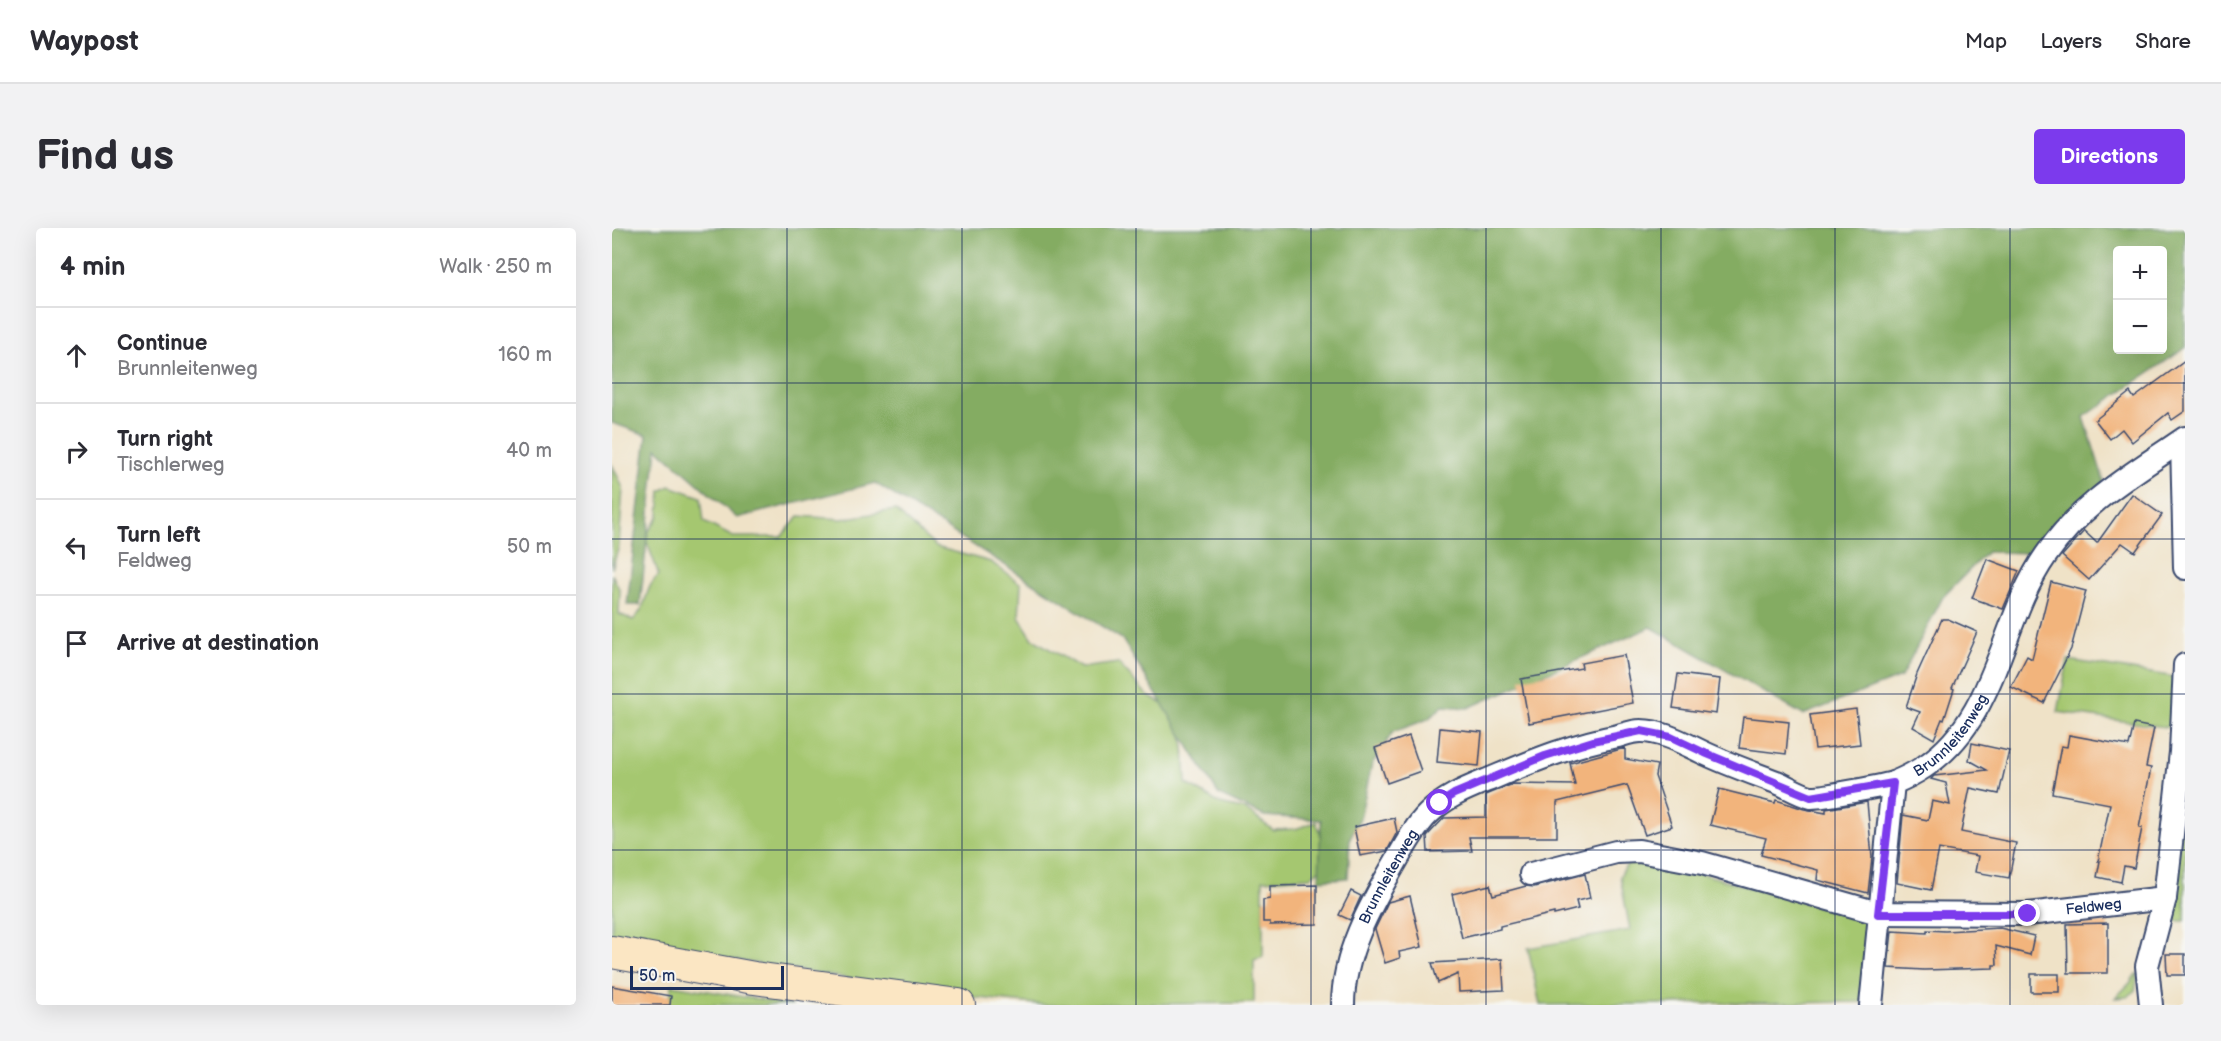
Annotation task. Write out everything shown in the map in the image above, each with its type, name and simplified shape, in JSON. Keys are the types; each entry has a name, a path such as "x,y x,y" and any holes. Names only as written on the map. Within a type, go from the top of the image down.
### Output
{"main road":[{"path":"612,952 754,978 902,1001 959,1005"}],"street":[{"path":"2183,439 2185,568"},
{"name":"Brunnleitenweg","path":"1343,1005 1349,960 1364,923 1379,891 1417,826 1428,814 1454,794 1545,756 1593,741 1641,731 1671,737 1811,797 1893,783 1922,768 1947,750 1971,719 1990,681 2034,573 2069,525 2114,485 2183,439"},
{"path":"2151,1005 2147,966 2165,898 2181,752 2185,665"},
{"path":"1870,1005 1893,783"},
{"name":"Feldweg","path":"1531,874 1616,852 1639,851 1702,863 1878,914 2028,914 2165,898"}],"green space":[{"path":"612,228 2185,228 2185,348 2084,417 2104,481 2037,553 1987,552 1943,597 1901,677 1803,715 1651,627 1468,708 1443,706 1428,719 1393,732 1372,764 1360,818 1350,838 1348,878 1319,880 1321,820 1264,816 1219,795 1122,639 875,483 737,518 657,448 640,605 627,605 647,435 612,423"},
{"path":"612,464 623,488 619,546 612,569"},
{"path":"670,486 701,497 704,522 733,537 781,537 799,516 842,519 895,510 936,547 991,562 1021,584 1019,617 1033,639 1081,668 1118,663 1148,696 1178,712 1184,747 1186,783 1220,804 1246,810 1273,830 1295,829 1316,822 1321,835 1320,869 1310,877 1263,880 1263,957 1254,960 1254,1003 1045,1005 943,994 612,940 612,574 620,591 619,614 633,620 642,609 650,586 659,575 645,537 659,516 661,491"},
{"path":"2068,660 2175,677 2172,728 2058,712"},
{"path":"2185,776 2185,921 2172,921"},
{"path":"1642,857 1867,920 1870,925 1863,1002 1540,1005 1528,948 1630,930 1620,876 1631,858"},
{"path":"2138,974 2135,991 2127,997 2115,998 2130,983"},
{"path":"672,985 793,1005 669,1005"}],"building":[{"path":"2185,361 2185,411 2172,420 2168,413 2132,442 2122,429 2110,439 2095,420 2130,392 2134,398"},
{"path":"2132,494 2162,515 2135,552 2122,543 2089,580 2062,556 2084,531 2097,543"},
{"path":"1987,559 2019,571 2003,609 1972,598"},
{"path":"2051,582 2086,591 2071,649 2044,703 2011,687 2027,656 2032,659"},
{"path":"1942,619 1948,619 1977,632 1952,688 1954,689 1944,720 1942,719 1934,739 1913,727 1920,712 1906,707 1917,674"},
{"path":"1624,655 1633,703 1529,723 1521,679 1582,668 1581,663"},
{"path":"1678,674 1720,679 1716,714 1673,708"},
{"path":"1856,709 1860,744 1815,749 1810,715"},
{"path":"1743,717 1789,722 1786,754 1739,748"},
{"path":"2134,724 2154,728 2146,767 2151,768 2134,868 2124,866 2121,882 2097,877 2100,861 2098,861 2110,804 2052,793 2061,746 2067,747 2069,735 2129,746"},
{"path":"1440,728 1482,732 1479,766 1437,762"},
{"path":"1409,736 1421,771 1387,783 1375,748"},
{"path":"1972,743 2009,751 1999,794 1970,788 1961,832 2016,843 2009,878 1975,872 1978,856 1939,849 1931,890 1897,883 1903,815 1928,820 1932,801 1950,805 1946,783 1931,779 1934,776 1987,770 1969,760"},
{"path":"1625,748 1625,759 1657,765 1655,776 1672,826 1645,835 1627,785 1557,802 1557,837 1469,837 1472,851 1428,852 1427,836 1444,818 1486,817 1486,795 1513,784 1575,785 1570,763"},
{"path":"1719,789 1826,813 1826,809 1867,802 1872,857 1868,893 1817,880 1818,870 1761,855 1766,838 1710,825"},
{"path":"1394,818 1397,832 1387,851 1360,856 1354,827"},
{"path":"1585,874 1590,898 1576,901 1578,909 1500,926 1500,929 1462,938 1452,894 1490,885 1493,895"},
{"path":"1317,885 1317,924 1270,925 1270,922 1263,922 1263,900 1270,899 1270,886"},
{"path":"1351,891 1361,896 1350,920 1339,915"},
{"path":"1410,896 1422,947 1399,952 1400,958 1385,963 1375,929 1388,902"},
{"path":"2108,923 2108,973 2068,973 2067,924"},
{"path":"2000,928 2034,936 2030,955 1996,946 1997,965 1993,965 1993,968 1924,970 1888,968 1892,931 1927,933 1927,930"},
{"path":"2166,954 2185,954 2185,975 2167,975"},
{"path":"1502,959 1504,990 1459,992 1458,974 1438,983 1432,963"},
{"path":"2031,974 2059,974 2059,992 2031,992"},
{"path":"612,986 671,996 670,1005 612,1005"}],"route":[{"path":"1440,803 1454,794 1545,756 1593,741 1641,731 1671,737 1811,797 1893,783 1878,914 2028,914"}]}
